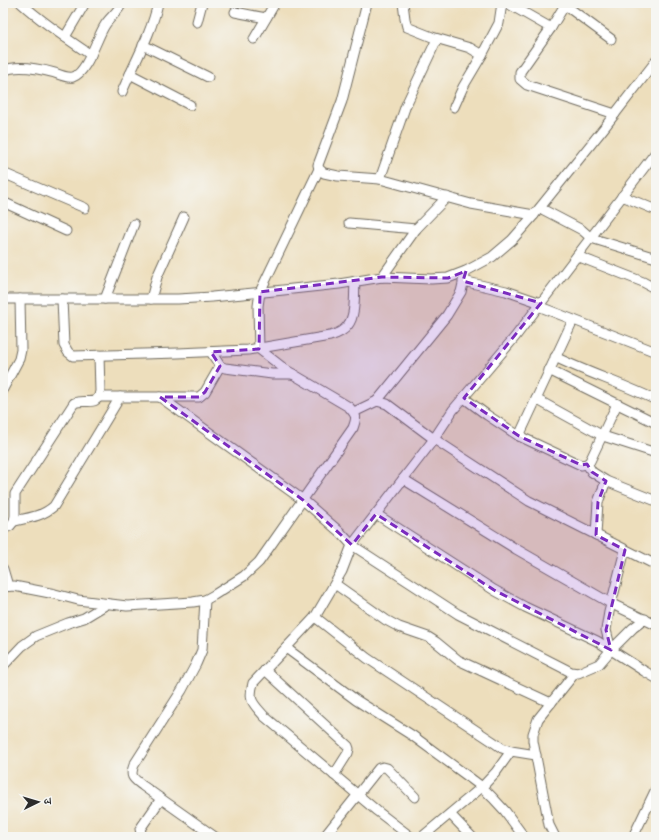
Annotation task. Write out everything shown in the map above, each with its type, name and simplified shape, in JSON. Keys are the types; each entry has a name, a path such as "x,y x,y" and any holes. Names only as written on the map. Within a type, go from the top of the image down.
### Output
{"street":[{"path":"21,3 91,55"},
{"path":"65,37 84,3"},
{"path":"3,71 18,67 47,71 68,77 79,74 91,55 105,25 122,3"},
{"path":"122,92 155,16 158,3"},
{"path":"197,22 202,3"},
{"path":"254,39 275,3"},
{"path":"259,349 258,306 260,292 318,169 318,165 342,101 367,3"},
{"path":"403,3 407,27 437,39 470,48 482,55"},
{"path":"454,107 463,87 499,23 502,3"},
{"path":"507,3 551,28"},
{"path":"611,40 566,4 520,72 520,79 527,85 615,114"},
{"path":"235,12 266,18"},
{"path":"380,179 406,105 437,39"},
{"path":"143,45 208,76"},
{"path":"3,299 178,299 260,292 382,277 431,279 448,278 466,271 492,257 512,240 537,212 615,114 653,72 656,60"},
{"path":"130,74 190,105"},
{"path":"411,837 358,795 264,716 252,703 251,692 254,683 315,617 342,572 352,545 434,439 453,410 515,337 656,152"},
{"path":"318,169 324,173 338,176 380,179 471,204 537,212 582,230 591,238 656,258"},
{"path":"3,173 85,208"},
{"path":"622,196 656,210"},
{"path":"382,277 416,229 447,197"},
{"path":"3,202 66,231"},
{"path":"152,298 157,277 184,217"},
{"path":"349,223 416,229"},
{"path":"104,299 134,224"},
{"path":"577,256 656,288"},
{"path":"354,412 377,401 447,315 461,292 466,271"},
{"path":"62,299 64,345 68,352 73,356 211,352 259,349 339,333 348,325 353,315 355,281"},
{"path":"463,281 506,291 540,304 573,320 656,352"},
{"path":"3,389 19,359 21,350 20,299"},
{"path":"519,436 573,320"},
{"path":"3,569 6,587 14,586 78,600 127,606 205,600 244,576 260,562 353,428 356,418 354,412 349,407 286,370 259,349"},
{"path":"211,352 220,366 225,368 272,374 293,374"},
{"path":"3,529 10,526 14,521 15,494 74,403 78,401 92,402 97,400 99,397 99,355"},
{"path":"555,357 577,368 656,400"},
{"path":"99,397 199,396 205,392 220,366"},
{"path":"549,370 656,423"},
{"path":"14,521 38,516 48,512 54,506 120,397"},
{"path":"160,397 303,500 341,533 352,545 458,614 571,672 578,673 599,664 633,628 645,619"},
{"path":"464,398 519,436 582,465 587,464 590,461 617,404"},
{"path":"536,399 603,436 656,453"},
{"path":"377,401 387,404 434,439 529,501 656,565"},
{"path":"587,464 592,472 606,481 656,501"},
{"path":"403,480 516,550 612,604 656,625"},
{"path":"596,534 598,502 606,481"},
{"path":"376,514 494,590 525,607 597,641 656,678"},
{"path":"611,650 606,630 609,612 625,550"},
{"path":"334,584 386,620 399,627 428,637 458,660 551,704"},
{"path":"205,600 202,650 196,664 182,690 131,771 133,778 215,837"},
{"path":"3,666 22,646 36,636 84,618 107,604"},
{"path":"315,617 367,658 502,748 536,755"},
{"path":"286,648 356,700 413,736 466,774 482,787 505,811 524,837"},
{"path":"265,670 348,746 348,753 334,775"},
{"path":"556,837 549,825 546,814 533,734 538,719 575,673"},
{"path":"422,837 482,787 496,772 511,751"},
{"path":"324,837 379,768 387,768 415,797"},
{"path":"633,837 656,789"},
{"path":"134,837 142,833 161,799"},
{"path":"450,814 472,837"}],"highlighted area":[{"path":"466,271 463,281 541,303 464,398 519,436 581,465 587,464 592,472 606,481 598,502 596,535 625,550 606,630 611,650 494,590 376,514 352,545 303,500 160,397 199,397 205,392 220,366 211,352 259,349 260,292 382,277 448,278"}]}
